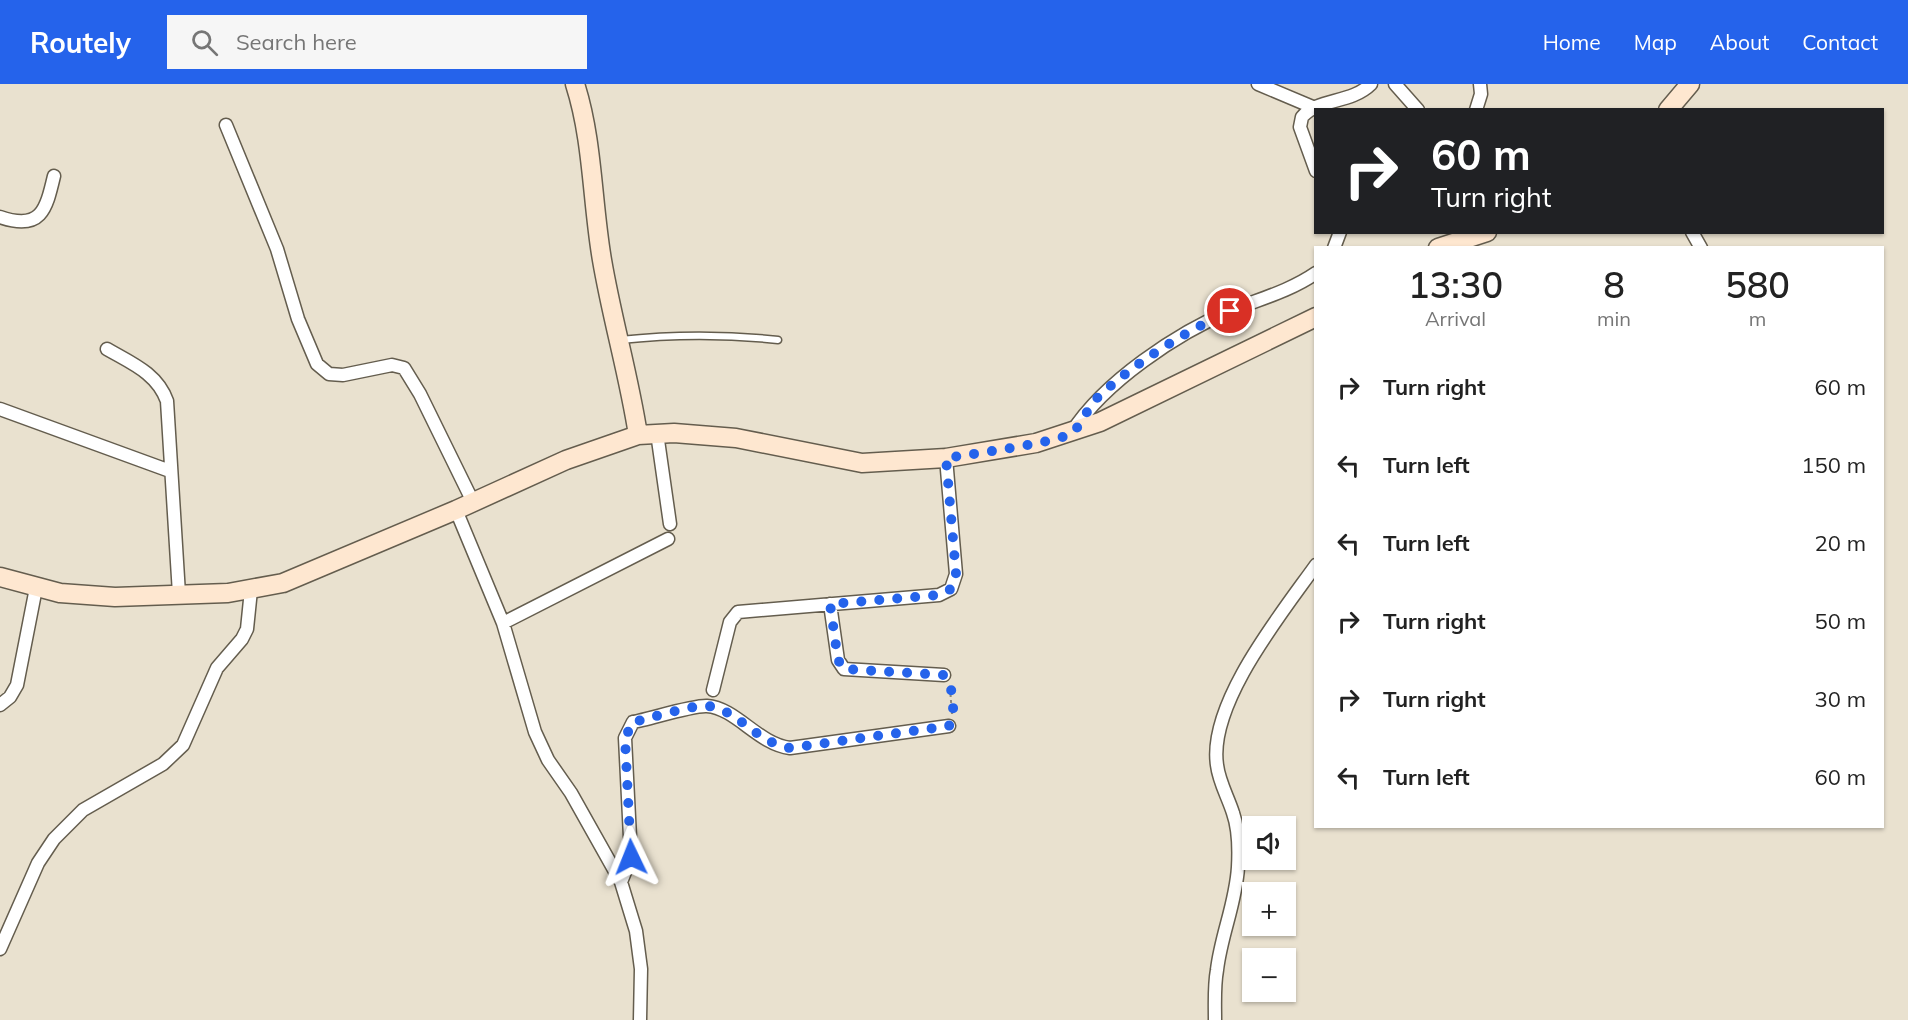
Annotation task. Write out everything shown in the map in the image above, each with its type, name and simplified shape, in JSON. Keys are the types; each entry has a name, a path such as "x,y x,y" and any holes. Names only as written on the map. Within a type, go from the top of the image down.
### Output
{"main road":[{"path":"575,84 587,143 604,270 638,435"},
{"path":"1670,108 1690,84"},
{"path":"1447,246 1479,239"},
{"path":"0,577 60,593 115,597 251,590 306,576 566,460 638,435 705,434 862,463 946,458 1036,443 1072,434 1314,318"}],"street":[{"path":"1258,84 1315,108 1350,98 1371,84"},
{"path":"1395,84 1416,108"},
{"path":"1477,108 1481,94 1480,84"},
{"path":"1314,108 1305,113 1299,122 1305,147 1314,167"},
{"path":"226,125 277,249 298,319 317,364 325,372 334,374 392,365 404,368 420,394 473,502"},
{"path":"0,217 26,221 40,216 47,206 54,176"},
{"path":"1072,434 1095,400 1180,338 1230,311 1288,289 1314,274"},
{"path":"107,349 142,369 163,390 167,401 179,594"},
{"path":"0,409 170,471"},
{"path":"657,433 670,524"},
{"path":"713,690 730,622 738,612 939,595 951,589 956,574 946,458"},
{"path":"456,510 503,623 535,732 548,760 571,793 621,882 636,931 641,969 640,1020"},
{"path":"503,623 668,539"},
{"path":"1215,1020 1217,970 1233,906 1238,869 1238,841 1234,815 1217,767 1215,749 1220,722 1242,674 1314,568"},
{"path":"0,705 10,697 17,685 36,588"},
{"path":"0,949 38,863 54,838 82,810 163,764 183,745 217,668 242,639 247,629 251,590"},
{"path":"830,604 838,660 844,669 944,675"},
{"path":"621,882 631,857 625,738 633,722 708,706 728,714 770,744 790,748 949,726"}],"lane":[{"path":"620,340 723,334 778,340"}],"path":[{"path":"944,675 948,681 953,707 949,726"}],"route":[{"path":"631,857 625,738 628,727 633,722 708,706 728,714 770,744 790,748 949,726 953,707 948,681 944,675 844,669 838,660 830,604 939,595 951,589 956,574 946,458 1036,443 1072,434 1095,400 1113,385 1180,338 1230,311"}]}
